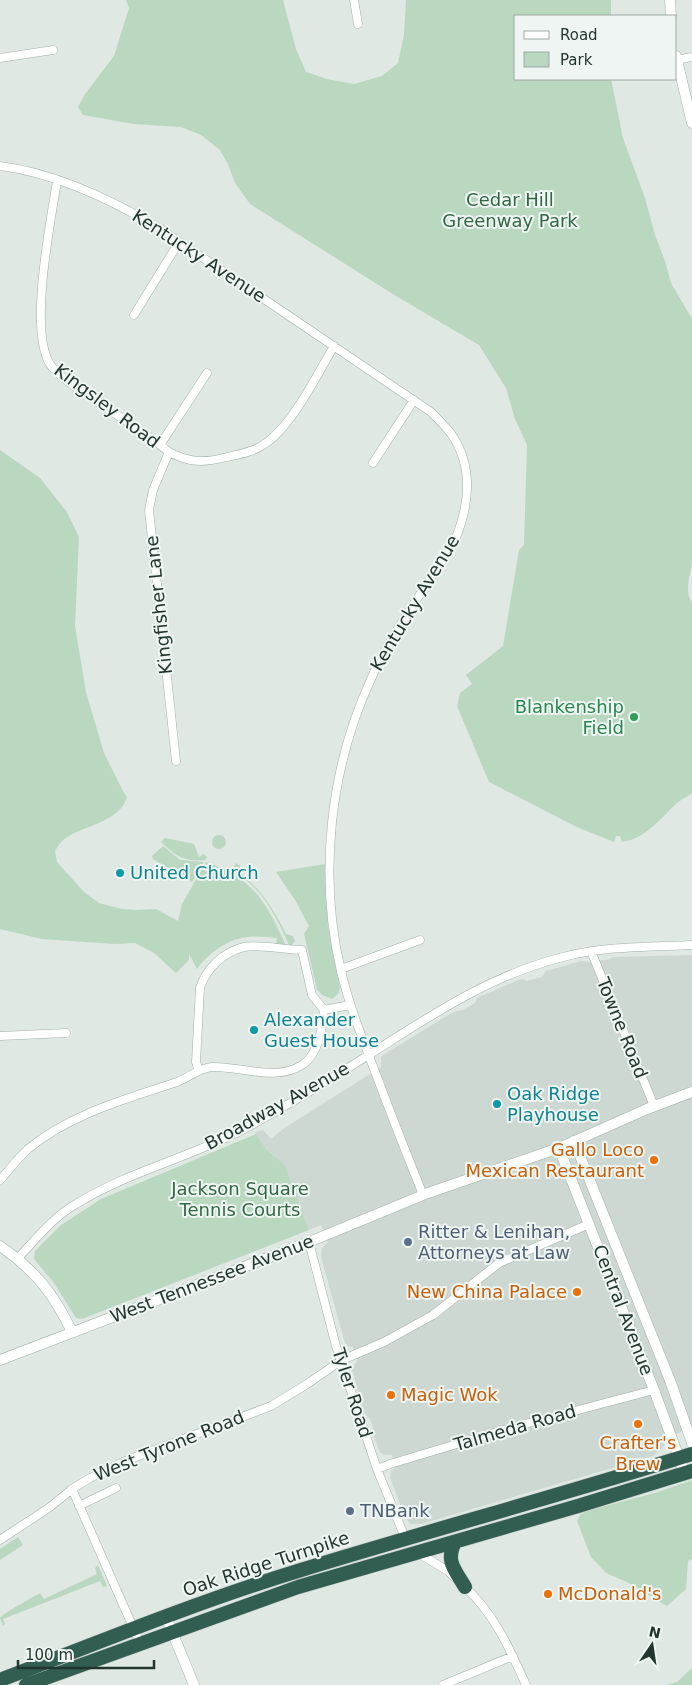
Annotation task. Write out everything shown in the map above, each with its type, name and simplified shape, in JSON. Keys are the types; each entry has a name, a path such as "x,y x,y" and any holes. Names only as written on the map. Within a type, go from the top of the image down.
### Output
{"highway":[{"name":"Oak Ridge Turnpike","path":"0,1680 166,1617 300,1570 629,1475 686,1456"},
{"name":"Oak Ridge Turnpike","path":"26,1685 298,1587 688,1472"},
{"path":"406,1540 417,1552"},
{"path":"455,1542 451,1550 451,1561 465,1587"}],"street":[{"path":"354,0 358,24"},
{"path":"670,0 671,15"},
{"path":"0,58 53,50"},
{"path":"677,60 692,57"},
{"path":"677,64 692,123"},
{"name":"Kentucky Avenue","path":"0,166 57,181 129,211 179,242 431,412 445,427 465,463 466,504 462,522 455,540 404,619 378,664 360,703 344,754 335,797 331,830 332,915 340,969 350,1005 423,1195"},
{"name":"Kingsley Road","path":"57,181 43,278 42,343 46,355 53,368 78,388 169,452 182,459 195,462 221,459 254,450 264,445 274,438 288,421 334,346"},
{"path":"134,315 179,242"},
{"path":"160,445 207,373"},
{"path":"373,463 414,400"},
{"name":"Kingfisher Lane","path":"169,452 153,490 149,510 176,761"},
{"path":"340,969 420,940"},
{"name":"Broadway Avenue","path":"18,1258 51,1223 74,1204 101,1190 208,1146 245,1128 302,1096 440,1009 484,985 563,957 591,951 631,947 692,945"},
{"path":"0,1180 28,1149 56,1129 95,1111 180,1081 199,1071 210,1067 276,1072 288,1071 303,1064 314,1050 321,1031 324,1010 312,995 302,950 244,947 223,958 208,972 200,988 196,1062 199,1071"},
{"name":"Towne Road","path":"591,951 654,1106"},
{"path":"324,1010 350,1005"},
{"path":"0,1036 66,1033"},
{"name":"West Tennessee Avenue","path":"0,1360 308,1242 423,1195 559,1148 654,1106 692,1092"},
{"name":"Central Avenue","path":"574,1141 692,1443"},
{"name":"Central Avenue","path":"559,1148 654,1390 686,1456 688,1472"},
{"path":"570,1177 586,1170"},
{"path":"589,1224 605,1218"},
{"name":"West Tyrone Road","path":"0,1540 50,1508 72,1489 108,1468 270,1406 342,1360 384,1342 433,1315 498,1263 589,1224"},
{"name":"Tyler Road","path":"308,1242 336,1346 377,1469 406,1540"},
{"path":"0,1246 18,1258 44,1284 56,1300 72,1332"},
{"path":"630,1328 645,1321"},
{"path":"654,1390 670,1383"},
{"name":"Talmeda Road","path":"377,1469 514,1427 654,1390"},
{"path":"79,1506 116,1488"},
{"path":"72,1489 140,1643"},
{"path":"417,1552 448,1571 478,1598 498,1627 526,1685"},
{"path":"166,1617 194,1685"},
{"path":"442,1685 513,1656"}],"shaded area":[{"path":"692,955 692,1428 665,1438 663,1447 653,1456 421,1524 410,1524 404,1515 390,1477 391,1471 395,1468 392,1455 384,1455 380,1452 370,1419 365,1414 361,1402 352,1369 357,1361 353,1347 345,1343 321,1257 322,1248 328,1242 321,1225 309,1230 285,1165 267,1150 255,1132 263,1130 271,1139 283,1129 381,1067 381,1057 388,1052 453,1012 463,1010 475,1003 477,998 516,981 522,979 527,981 542,977 546,971 581,961 588,962 613,957"}],"green space":[{"name":"Cedar Hill Greenway Park","path":"126,0 283,0 296,49 306,72 327,79 354,84 382,76 398,63 404,35 406,0 611,0 611,15 514,15 514,80 611,80 623,138 645,198 671,283 692,319 692,563 688,594 692,603 692,793 638,837 622,842 620,836 616,836 614,842 577,827 489,782 457,706 460,693 472,684 466,675 503,646 519,550 524,545 527,445 515,419 506,388 479,345 396,296 250,204 235,183 220,150 201,135 181,127 134,124 83,115 78,107 85,94 114,56 129,8"},
{"path":"0,450 40,478 67,512 79,537 75,626 86,692 104,753 127,797 123,806 108,819 79,831 62,841 55,851 57,862 84,892 99,903 122,909 156,909 178,921 182,904 206,862 236,876 247,884 265,905 286,946 276,945 277,938 246,937 229,942 217,949 197,969 189,954 189,960 176,973 154,953 135,943 115,944 42,939 0,929"},
{"path":"216,835 222,835 226,842 222,849 216,849 212,845 212,839"},
{"path":"165,838 194,844 199,857 204,854 207,857 205,860 191,860 180,857 161,842"},
{"path":"163,846 180,860 204,862 192,882 153,859 152,856"},
{"path":"236,863 240,866 240,873 248,879 266,900 286,934 293,936 295,941 292,945 289,945 279,923 259,893 251,884 232,870"},
{"path":"325,864 328,927 340,987 339,993 332,999 322,995 317,989 304,934 309,926 295,900 276,872"},
{"name":"Jackson Square Tennis Courts","path":"256,1134 267,1150 285,1165 309,1230 82,1319 76,1318 54,1283 34,1259 35,1251 61,1225 101,1199"},
{"path":"692,1480 692,1559 688,1561 686,1589 667,1606 627,1582 606,1573 591,1557 577,1521 580,1515 587,1511 658,1492"},
{"path":"18,1537 23,1545 0,1560 0,1549"},
{"path":"98,1565 107,1586 103,1587 100,1581 3,1619 5,1624 3,1626 0,1618 6,1613 40,1593 44,1599 97,1574 95,1568"},
{"path":"692,1668 692,1685 666,1685 677,1682"}],"place":[{"name":"Blankenship Field","path":"634,717"},
{"name":"United Church","path":"120,873"},
{"name":"Alexander Guest House","path":"254,1030"},
{"name":"Oak Ridge Playhouse","path":"497,1104"},
{"name":"Gallo Loco Mexican Restaurant","path":"654,1160"},
{"name":"Ritter & Lenihan, Attorneys at Law","path":"408,1242"},
{"name":"New China Palace","path":"577,1292"},
{"name":"Magic Wok","path":"391,1395"},
{"name":"Crafter's Brew","path":"638,1424"},
{"name":"TNBank","path":"350,1511"},
{"name":"McDonald's","path":"548,1594"}]}
